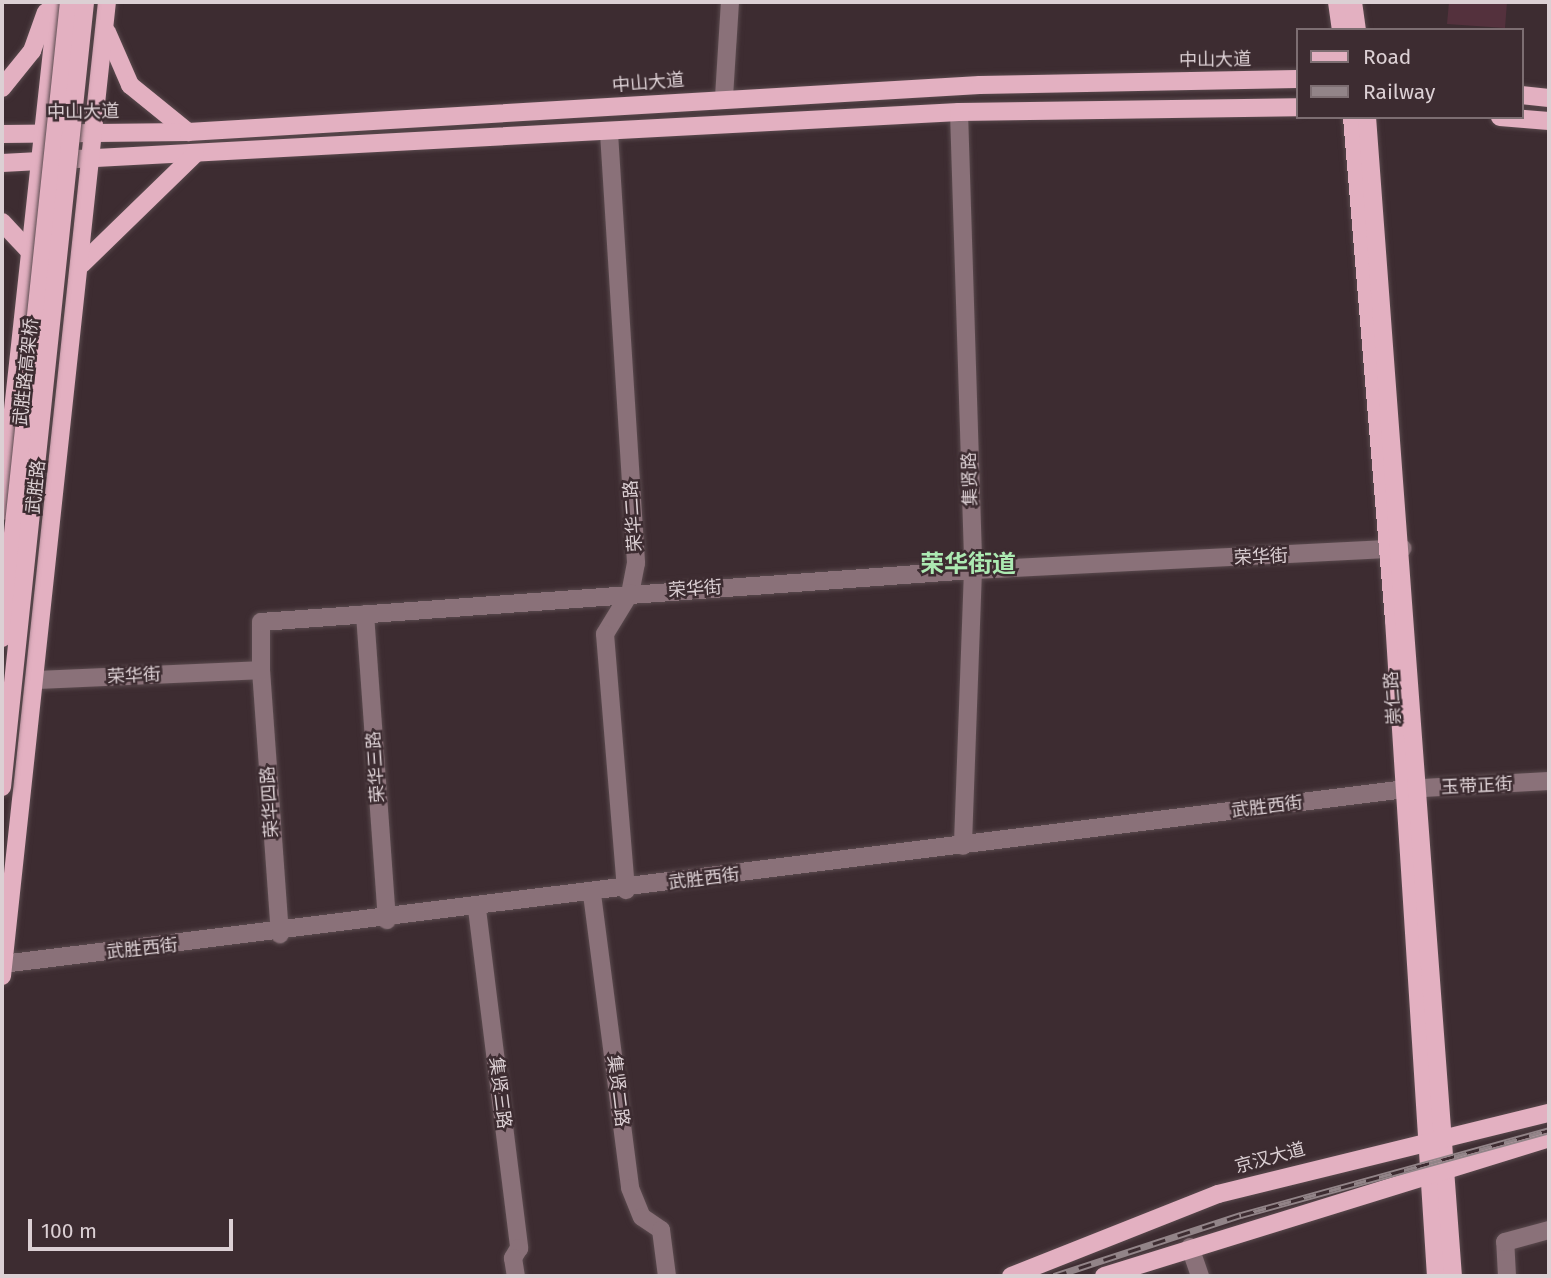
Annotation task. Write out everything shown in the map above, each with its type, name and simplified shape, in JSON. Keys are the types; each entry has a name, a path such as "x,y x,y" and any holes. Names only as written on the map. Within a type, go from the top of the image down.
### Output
{"main road":[{"path":"2,88 32,51 50,2"},
{"name":"武胜路","path":"2,511 41,160 50,2"},
{"name":"武胜路高架桥","path":"2,638 69,2"},
{"name":"武胜路高架桥","path":"2,787 85,2"},
{"path":"1337,2 1341,28"},
{"path":"1353,2 1357,28"},
{"path":"106,10 110,48 130,85 188,131"},
{"name":"武胜路","path":"2,970 82,264 89,158 106,10"},
{"name":"中山大道","path":"2,134 188,131 724,97 1296,79"},
{"path":"1523,95 1549,98"},
{"path":"2,163 610,133 959,112 1296,107"},
{"name":"崇仁路","path":"1352,119 1395,548"},
{"name":"崇仁路","path":"1367,119 1435,1143 1453,1276"},
{"path":"1523,119 1549,121"},
{"path":"82,264 195,154"},
{"path":"2,222 30,251"},
{"name":"京汉大道","path":"1011,1276 1218,1194 1549,1113"},
{"path":"1104,1276 1437,1168 1549,1138"},
{"name":"崇仁路","path":"1436,1276 1437,1168"}],"street":[{"path":"724,97 730,2"},
{"name":"集贤路","path":"959,112 972,570 963,846"},
{"name":"荣华二路","path":"610,133 636,563 630,593 605,634 626,890"},
{"name":"荣华街","path":"35,680 261,670 261,622 972,570 1395,548"},
{"name":"荣华三路","path":"365,614 387,920"},
{"name":"荣华四路","path":"261,670 280,934"},
{"name":"玉带正街","path":"1413,788 1549,781"},
{"name":"武胜西街","path":"2,970 1413,788"},
{"name":"集贤二路","path":"592,894 630,1188 642,1217 661,1230 667,1276"},
{"name":"集贤三路","path":"477,908 519,1248 513,1258 516,1276"},
{"path":"1507,1276 1505,1242 1549,1230"},
{"path":"1189,1247 1199,1276"}],"shaded area":[{"path":"1449,2 1507,2 1505,28 1447,24"}],"railway":[{"path":"1054,1276 1241,1215 1549,1130"}],"district":[{"name":"荣华街道","path":"968,565"}]}
